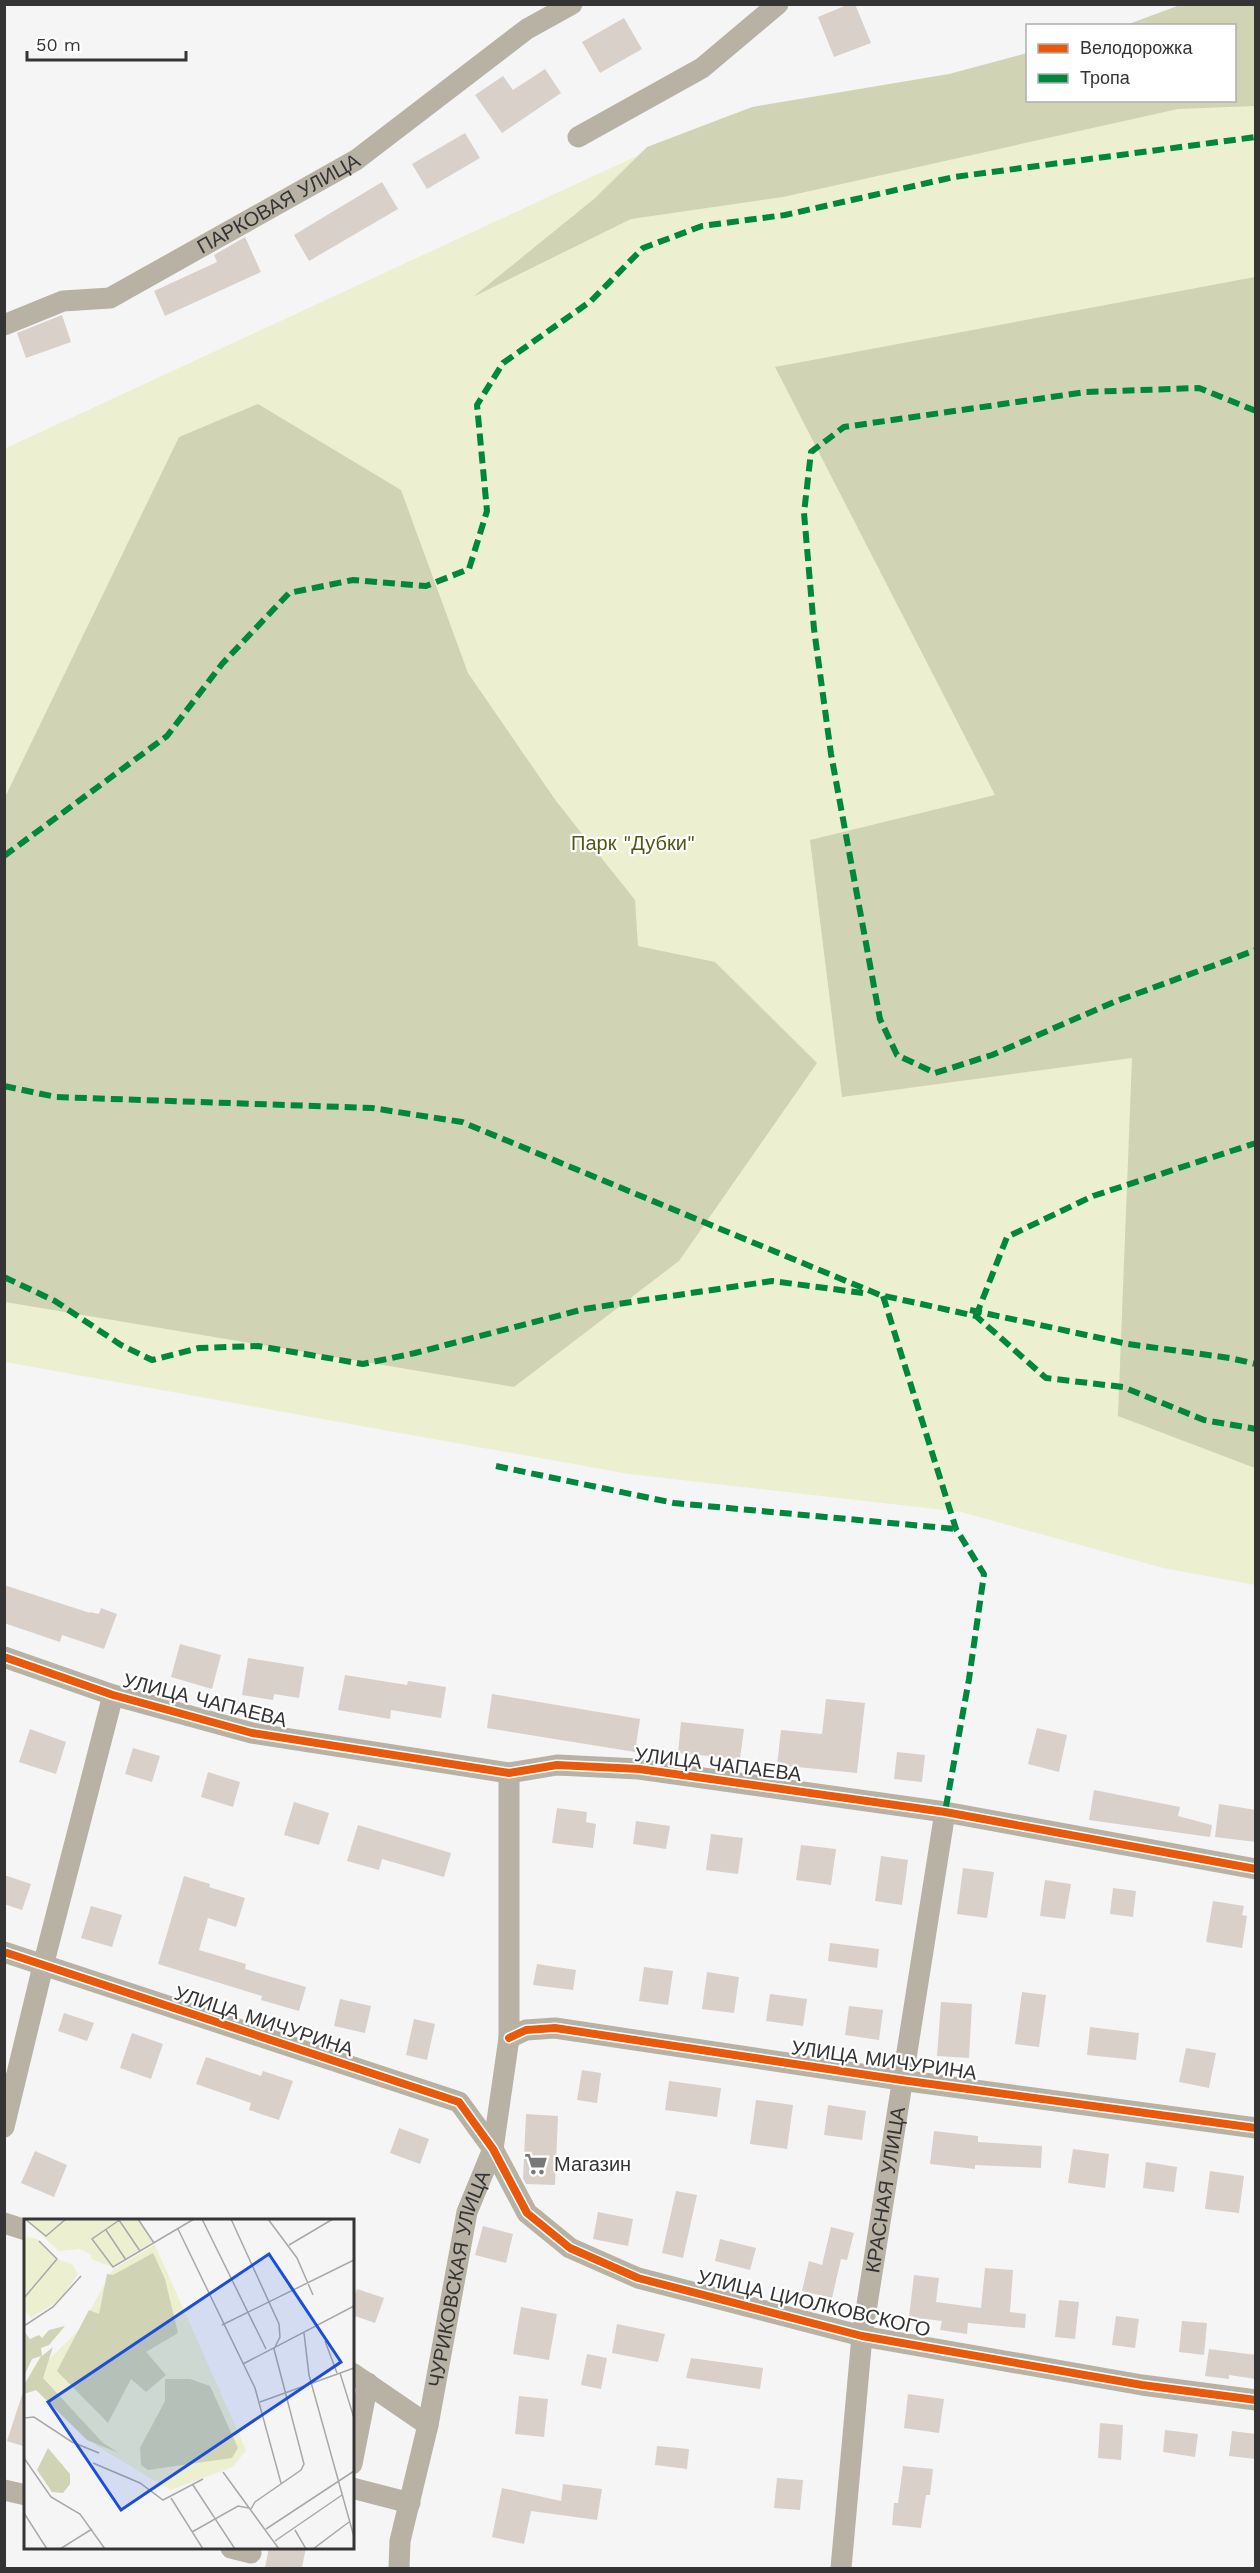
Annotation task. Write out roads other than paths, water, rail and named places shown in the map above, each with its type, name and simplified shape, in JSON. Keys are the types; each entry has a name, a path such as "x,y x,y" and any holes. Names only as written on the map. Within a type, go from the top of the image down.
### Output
{"street":[{"name":"ПАРКОВАЯ УЛИЦА","path":"4,325 63,301 110,298 356,160 527,29 572,4"},
{"path":"578,137 702,68 778,4"},
{"name":"УЛИЦА ЧАПАЕВА","path":"4,1657 113,1695 252,1733 509,1773 557,1765 639,1769 945,1812 1256,1869"},
{"path":"4,2127 113,1695"},
{"name":"ЧУРИКОВСКАЯ УЛИЦА","path":"399,2568 400,2541 428,2425 467,2212 493,2149 508,2038 509,1773"},
{"name":"КРАСНАЯ УЛИЦА","path":"841,2568 862,2336 945,1812"},
{"name":"УЛИЦА МИЧУРИНА","path":"4,1952 459,2102 493,2149"},
{"name":"УЛИЦА МИЧУРИНА","path":"508,2038 526,2030 555,2028 901,2080 1256,2128"},
{"name":"УЛИЦА ЦИОЛКОВСКОГО","path":"493,2149 527,2213 570,2248 638,2278 862,2336 1142,2385 1256,2400"},
{"path":"4,2223 24,2229"},
{"path":"354,2442 360,2378 428,2425"},
{"path":"354,2489 410,2503"},
{"path":"4,2490 24,2495"}],"place":[{"name":"Магазин","path":"536,2164"}],"park label":[{"name":"Парк \"Дубки\"","path":"633,843"}]}
